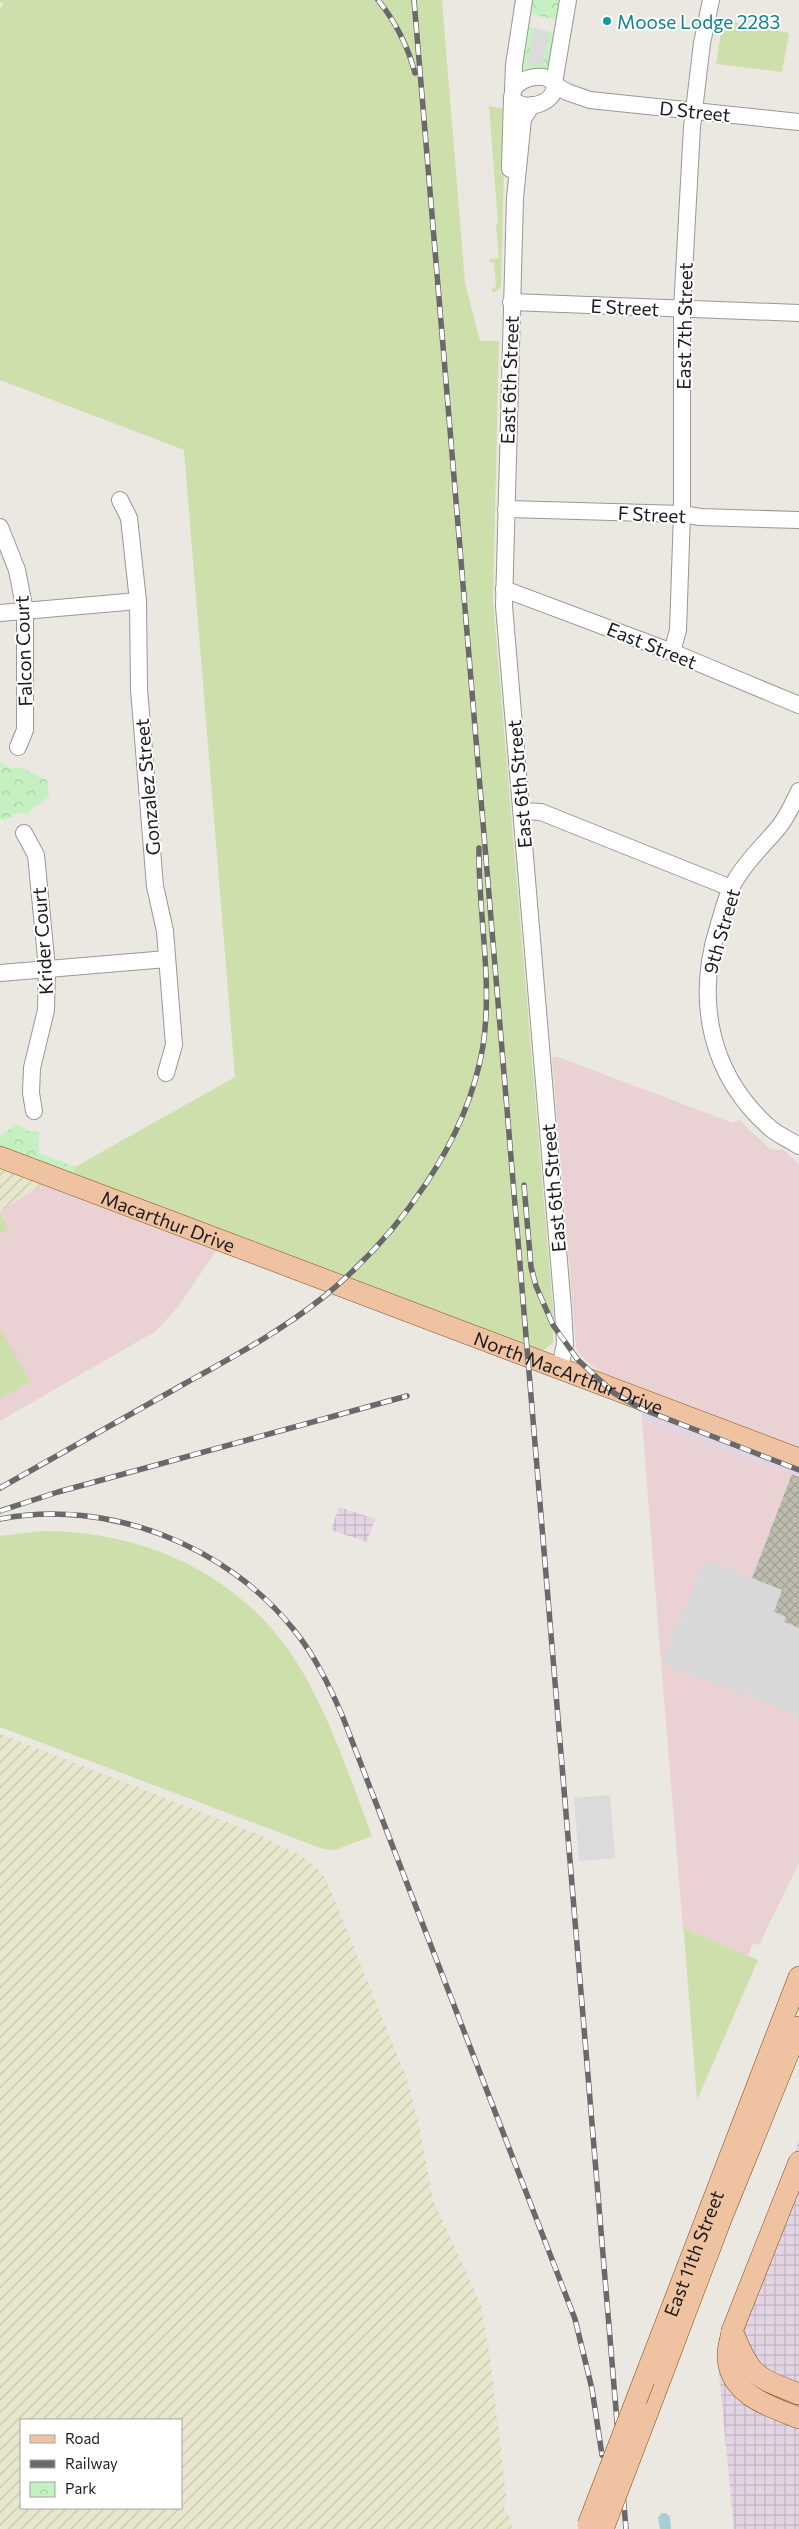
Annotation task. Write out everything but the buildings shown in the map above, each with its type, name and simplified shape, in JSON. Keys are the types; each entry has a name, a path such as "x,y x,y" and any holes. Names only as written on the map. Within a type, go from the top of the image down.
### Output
{"main road":[{"name":"Macarthur Drive","path":"0,1157 337,1285"},
{"name":"North MacArthur Drive","path":"337,1285 799,1459"},
{"name":"East 11th Street","path":"592,2528 644,2380 799,1977"},
{"name":"East 11th Street","path":"592,2528 647,2414 712,2242 799,2028"},
{"path":"799,2162 732,2331 728,2360 730,2371 740,2388 760,2402 799,2418"},
{"path":"732,2331 747,2364 755,2374 799,2394"}],"street":[{"name":"East 6th Street","path":"515,198 510,174 514,65 524,0"},
{"path":"554,84 544,77 534,78 521,82 513,93 518,104 532,105 548,101 554,94 568,0"},
{"name":"East 7th Street","path":"672,652 678,630 682,514 682,310 694,111 702,43 711,0"},
{"name":"D Street","path":"554,84 566,92 590,100 799,122"},
{"name":"D Street","path":"548,101 579,104 590,100"},
{"name":"East 6th Street","path":"532,105 523,119 515,198 504,589 565,1344 560,1368"},
{"name":"E Street","path":"511,302 799,313"},
{"name":"Gonzalez Street","path":"120,500 129,518 138,601 139,689 155,886 165,931 174,1045 166,1073"},
{"name":"F Street","path":"506,509 682,514 700,517 799,520"},
{"name":"Falcon Court","path":"0,526 17,570 24,611 25,730 18,747"},
{"name":"East Street","path":"504,589 672,652 799,705"},
{"path":"0,613 138,601"},
{"name":"9th Street","path":"799,791 780,826 736,879 731,888 711,951 707,976 706,1003 711,1033 726,1070 745,1102 771,1129 799,1146"},
{"path":"522,811 541,812 731,888"},
{"name":"Krider Court","path":"24,833 36,855 47,968 46,1010 32,1068 31,1094 34,1111"},
{"path":"0,973 167,959"}],"shaded area":[{"path":"534,28 549,32 542,66 527,64"},
{"path":"552,1057 558,1057 733,1123 739,1120 770,1149 784,1150 799,1164 799,1448 598,1371 579,1354 576,1347"},
{"path":"41,1184 217,1249 178,1307 156,1331 0,1421 0,1234 9,1229 0,1211 40,1187"},
{"path":"643,1407 799,1466 799,1477 642,1420"},
{"path":"642,1420 792,1474 752,1578 705,1560 661,1663"},
{"path":"792,1474 799,1477 799,1628 784,1622 786,1617 774,1612 782,1590 752,1578"},
{"path":"339,1507 375,1519 367,1542 331,1530"},
{"path":"705,1559 782,1590 787,1617 785,1623 799,1628 799,1716 661,1663"},
{"path":"661,1663 799,1716 799,1863 759,1945 753,1943 748,1956 683,1928"},
{"path":"610,1795 615,1858 579,1861 574,1798"},
{"path":"799,2141 799,2529 734,2529 718,2363"}],"green space":[{"path":"0,0 442,0 465,283 480,341 499,341 493,600 554,1321 553,1343 544,1350 73,1173 75,1167 235,1077 184,450 0,380 0,8 4,3 0,3"},
{"path":"528,0 564,0 557,18 554,19 529,14"},
{"path":"723,20 789,33 782,72 716,64"},
{"path":"527,27 550,32 554,35 552,70 521,78 521,34"},
{"path":"489,106 503,109 502,125 505,126 501,287 494,293 491,290 496,287 494,263 489,262 490,259 499,258"},
{"path":"0,761 9,768 22,768 47,780 49,797 29,811 28,814 16,813 6,820 0,819"},
{"path":"16,1124 28,1131 39,1132 39,1153 75,1167 73,1173 0,1146 0,1136"},
{"path":"0,1168 41,1184 40,1187 0,1211"},
{"path":"0,1212 9,1229 0,1234"},
{"path":"0,1328 30,1382 0,1399"},
{"path":"42,1531 83,1533 122,1540 160,1552 195,1568 228,1588 257,1614 284,1644 316,1697 342,1756 372,1836 335,1850 323,1849 0,1727 0,1536"},
{"path":"0,1734 255,1833 302,1856 322,1873 332,1893 407,2079 418,2121 433,2200 481,2305 490,2358 506,2495 504,2510 511,2519 512,2529 0,2529"},
{"path":"683,1928 758,1960 697,2100 684,1934"}],"water":[{"path":"662,2513 666,2513 670,2517 671,2529 660,2529 658,2517"}],"railway":[{"path":"378,0 400,35 415,73"},
{"path":"414,0 626,2529"},
{"path":"0,1488 239,1353 293,1320 326,1295 353,1270 380,1243 404,1214 446,1151 462,1117 475,1082 483,1046 486,1021 486,972 479,848"},
{"path":"524,1185 531,1267 536,1286 553,1325 578,1360 614,1393 642,1409 799,1470"},
{"path":"0,1511 58,1492 407,1396"},
{"path":"0,1519 41,1514 82,1516 123,1522 162,1535 200,1552 235,1574 266,1600 294,1630 309,1650 327,1682 342,1715 575,2319 592,2389 602,2455"}],"place":[{"name":"Moose Lodge 2283","path":"607,21"}]}
